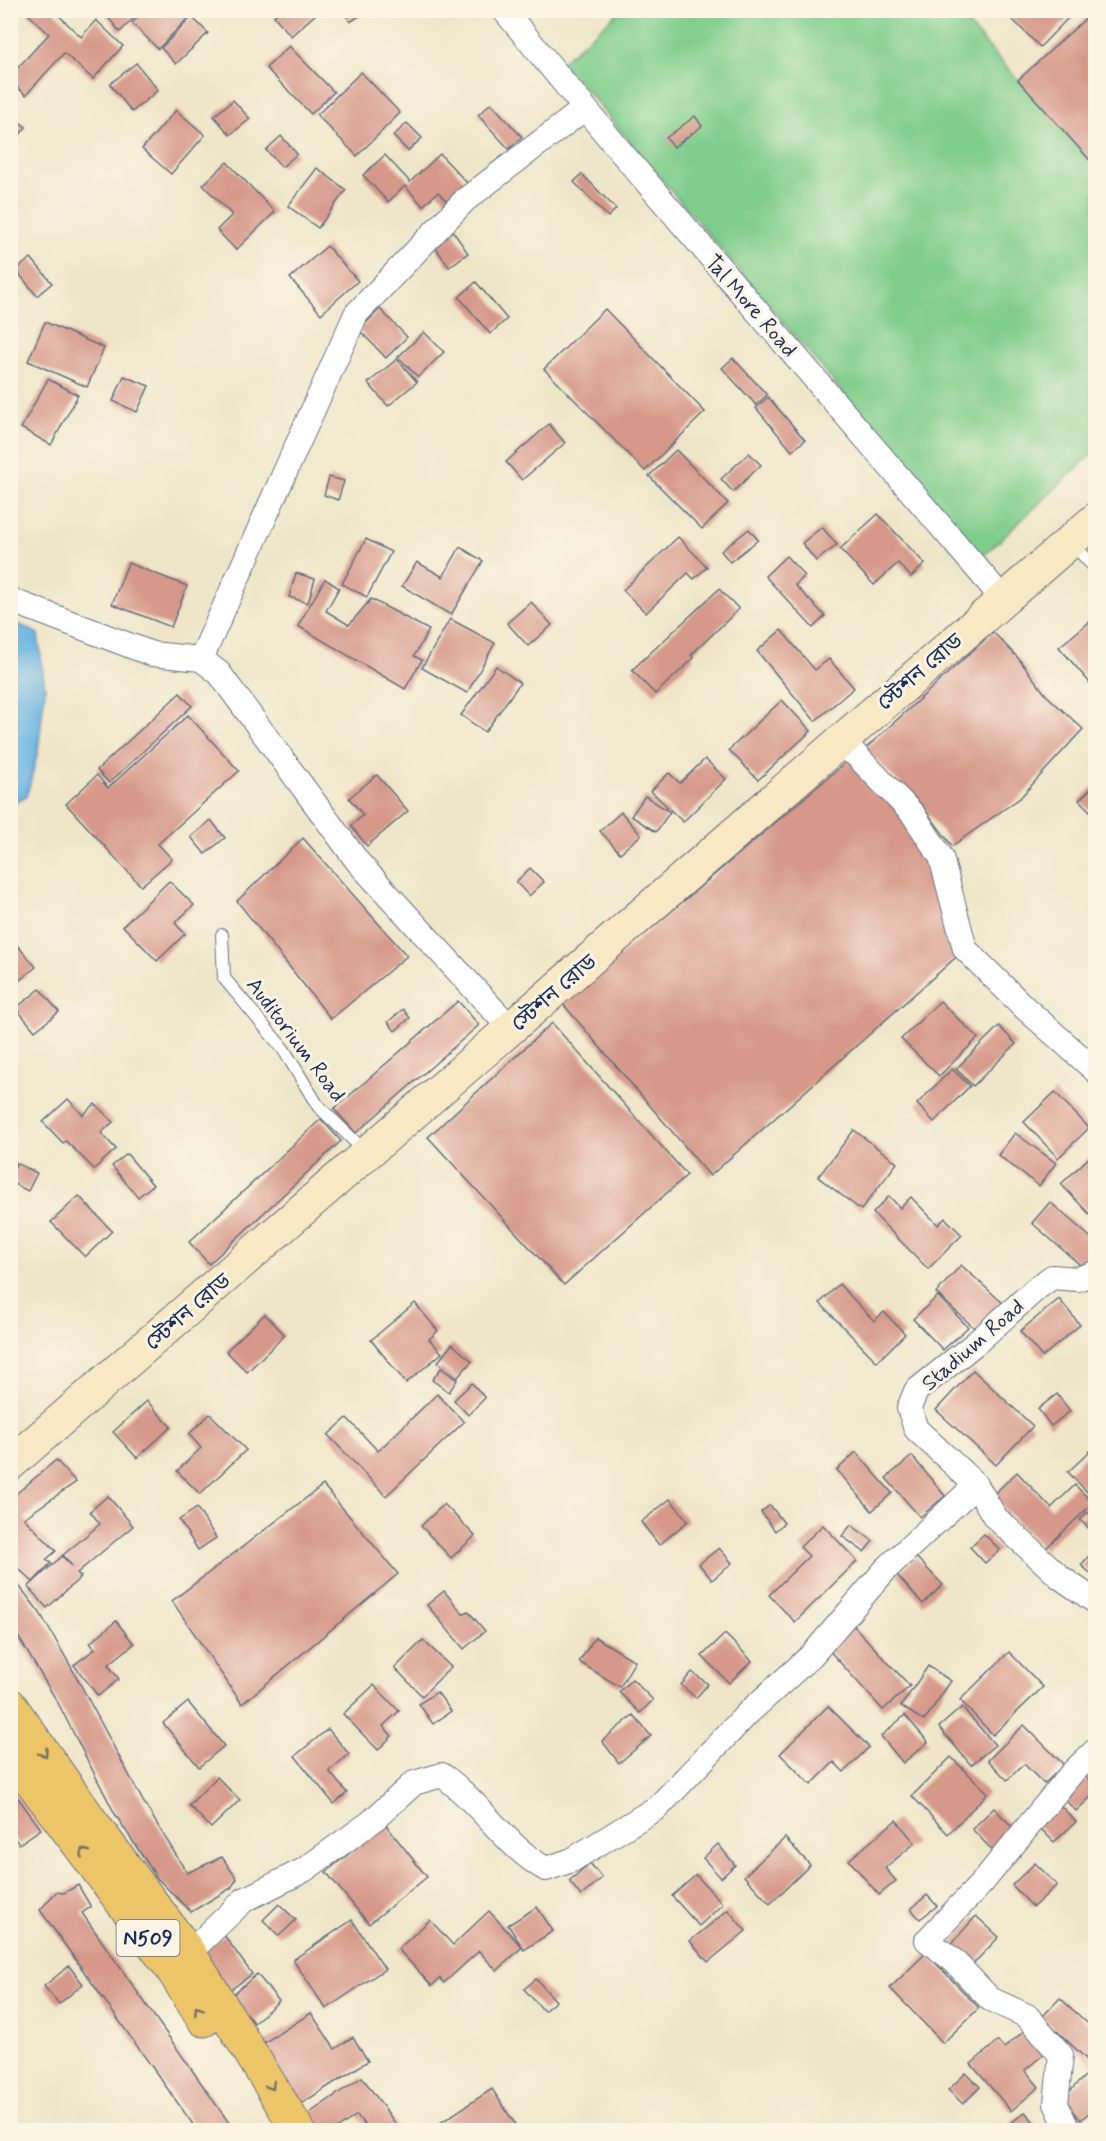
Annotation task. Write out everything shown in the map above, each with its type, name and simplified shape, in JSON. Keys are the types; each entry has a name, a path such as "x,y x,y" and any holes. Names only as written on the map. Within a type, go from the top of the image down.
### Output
{"highway":[{"name":"N509","path":"10,1705 92,1822 189,1953 298,2130"},
{"name":"N509","path":"10,1753 172,1969 274,2130"}],"main road":[{"name":"স্টেশন রোড","path":"10,1464 368,1154 836,742 1095,519"}],"street":[{"name":"Tal More Road","path":"504,10 584,109 1003,599"},
{"path":"201,659 356,314 465,200 584,109"},
{"path":"10,600 152,654 201,659 219,673 358,862 511,1029"},
{"path":"836,742 855,754 913,814 940,857 965,949 1095,1071"},
{"name":"Stadium Road","path":"1095,1273 1077,1278 1052,1278 916,1390 909,1408 916,1430 976,1485 995,1517 1060,1577 1095,1602"},
{"path":"189,1953 244,1900 304,1870 371,1822 414,1784 442,1775 459,1787 527,1859 546,1869 572,1860 658,1807 748,1713 812,1655 886,1569 976,1485"},
{"path":"1068,2130 1056,2104 1060,2055 1027,2016 990,1999 954,1961 927,1940 981,1884 1071,1774 1095,1750"}],"lane":[{"path":"1070,541 1095,569"},
{"name":"Auditorium Road","path":"222,935 224,978 285,1050 318,1106 368,1154"}],"green space":[{"path":"620,11 956,11 1095,165 1095,451 982,557 592,97 559,64"}],"water":[{"path":"11,620 38,634 45,689 38,751 27,795 11,806"}],"building":[{"path":"29,10 53,10 81,37 96,20 123,46 93,79 64,53 26,95 10,81 10,76 49,34 27,13"},
{"path":"102,10 142,10 120,32"},
{"path":"145,10 196,10 158,49 132,23"},
{"path":"279,10 317,10 318,12 291,36 274,16"},
{"path":"344,10 369,10 350,22"},
{"path":"1003,10 1076,10 1040,47"},
{"path":"1096,10 1096,167 1018,80"},
{"path":"192,17 208,33 176,64 161,48"},
{"path":"289,46 334,92 311,114 266,68"},
{"path":"136,63 158,90 132,112 110,84"},
{"path":"361,72 400,113 357,156 317,115"},
{"path":"233,100 250,119 230,135 214,116"},
{"path":"491,103 522,137 509,149 478,115"},
{"path":"176,110 205,135 171,174 142,149"},
{"path":"10,115 26,127 10,147"},
{"path":"695,116 702,126 674,147 666,138"},
{"path":"407,123 422,138 408,151 393,136"},
{"path":"281,136 297,154 282,167 266,150"},
{"path":"440,154 469,185 449,204 438,192 423,206 405,186 388,202 363,175 385,155 410,182"},
{"path":"227,162 275,212 236,250 217,230 232,215 203,185"},
{"path":"317,168 346,190 318,228 288,206"},
{"path":"582,174 616,209 608,217 574,182"},
{"path":"452,230 468,253 449,267 433,244"},
{"path":"327,246 358,281 321,314 290,278"},
{"path":"31,258 52,283 37,296 16,270"},
{"path":"476,282 507,319 490,334 459,297"},
{"path":"380,309 407,337 386,358 359,330"},
{"path":"605,309 705,412 645,471 544,369"},
{"path":"45,322 104,348 87,387 28,361"},
{"path":"424,332 444,352 418,377 398,357"},
{"path":"733,358 767,395 756,405 722,368"},
{"path":"397,359 417,382 388,406 368,383"},
{"path":"124,376 149,386 137,412 113,401"},
{"path":"48,379 78,395 51,445 21,428"},
{"path":"768,397 805,440 792,451 756,408"},
{"path":"549,424 565,443 522,480 506,462"},
{"path":"676,450 728,503 702,529 649,476"},
{"path":"749,453 761,465 733,492 721,479"},
{"path":"329,477 344,481 338,500 324,495"},
{"path":"878,514 925,564 911,577 898,563 874,585 840,549"},
{"path":"822,527 837,545 816,561 802,543"},
{"path":"749,529 758,540 730,562 721,551"},
{"path":"678,537 707,567 694,579 688,573 646,613 623,590"},
{"path":"366,539 391,552 367,597 342,584"},
{"path":"460,547 483,561 451,615 402,586 417,562 443,577"},
{"path":"786,556 805,576 795,585 825,616 813,628 765,576"},
{"path":"128,563 187,586 171,627 112,604"},
{"path":"296,573 315,579 308,603 289,597"},
{"path":"325,579 339,588 326,611 349,625 371,599 429,630 414,656 422,660 405,689 298,626"},
{"path":"719,589 739,609 691,655 694,658 655,694 632,670"},
{"path":"531,602 552,625 528,646 507,623"},
{"path":"450,619 495,643 467,693 422,668"},
{"path":"1093,619 1096,622 1096,690 1059,647"},
{"path":"781,630 815,670 829,659 854,688 815,721 757,651"},
{"path":"993,632 1018,658 1046,695 1083,729 1020,798 952,846 921,804 865,749"},
{"path":"496,666 520,683 485,732 461,715"},
{"path":"180,693 192,706 109,783 97,770"},
{"path":"782,700 811,731 758,780 729,750"},
{"path":"188,715 239,771 158,844 172,859 141,886 66,804 97,775 108,788"},
{"path":"852,757 940,856 963,951 710,1176 563,1004"},
{"path":"705,759 726,779 683,822 651,791 669,773 680,783"},
{"path":"377,775 408,811 367,846 351,826 363,815 349,798"},
{"path":"1096,784 1096,817 1079,800"},
{"path":"645,796 670,812 656,832 631,816"},
{"path":"621,812 641,835 620,853 600,831"},
{"path":"211,820 225,838 205,854 191,837"},
{"path":"303,838 407,956 331,1019 237,901"},
{"path":"530,868 544,882 529,896 516,882"},
{"path":"169,881 194,905 175,923 185,934 157,961 123,926"},
{"path":"10,937 36,967 10,988"},
{"path":"40,989 59,1012 35,1031 16,1008"},
{"path":"458,1001 479,1025 356,1133 334,1109"},
{"path":"940,1001 978,1038 939,1076 901,1039"},
{"path":"403,1009 410,1018 395,1031 388,1022"},
{"path":"552,1023 687,1175 564,1285 428,1137"},
{"path":"999,1026 1016,1044 973,1086 956,1069"},
{"path":"952,1069 970,1086 934,1122 917,1104"},
{"path":"1055,1092 1089,1128 1058,1158 1024,1122"},
{"path":"68,1099 83,1115 95,1104 113,1122 101,1133 116,1149 94,1169 66,1141 63,1143 43,1122"},
{"path":"321,1119 341,1141 209,1264 189,1242"},
{"path":"854,1130 897,1163 861,1210 818,1177"},
{"path":"1015,1133 1056,1163 1039,1186 998,1155"},
{"path":"1096,1151 1096,1214 1092,1217 1061,1184"},
{"path":"127,1154 153,1185 138,1197 112,1166"},
{"path":"16,1163 37,1173 28,1191 10,1182"},
{"path":"79,1196 112,1231 85,1257 51,1222"},
{"path":"889,1196 900,1208 911,1197 938,1225 945,1218 962,1235 928,1269 873,1213"},
{"path":"1050,1202 1096,1242 1096,1261 1087,1271 1032,1223"},
{"path":"961,1265 1006,1306 981,1334 936,1293"},
{"path":"839,1284 874,1321 884,1312 905,1334 877,1362 820,1303"},
{"path":"938,1296 968,1327 943,1350 913,1319"},
{"path":"1059,1299 1080,1325 1042,1357 1020,1331"},
{"path":"415,1303 438,1331 429,1339 442,1353 406,1383 371,1340"},
{"path":"265,1314 285,1335 247,1372 226,1351"},
{"path":"452,1344 472,1361 457,1378 438,1362"},
{"path":"441,1368 457,1380 449,1392 432,1380"},
{"path":"973,1370 1033,1426 996,1465 936,1410"},
{"path":"472,1383 485,1398 468,1415 454,1400"},
{"path":"437,1394 464,1422 386,1496 328,1435 347,1418 378,1451"},
{"path":"1057,1394 1070,1411 1051,1426 1038,1409"},
{"path":"147,1401 171,1427 137,1458 113,1432"},
{"path":"210,1414 246,1450 200,1494 177,1471 201,1448 189,1434"},
{"path":"1090,1451 1096,1457 1094,1499 1068,1472"},
{"path":"856,1452 892,1493 872,1511 837,1470"},
{"path":"912,1456 945,1496 920,1517 886,1478"},
{"path":"56,1460 76,1482 24,1518 56,1551 46,1560 51,1563 33,1582 10,1561 10,1499"},
{"path":"1017,1472 1051,1508 1075,1485 1093,1503 1044,1550 992,1496"},
{"path":"323,1485 398,1574 242,1704 172,1601"},
{"path":"108,1496 133,1526 77,1573 81,1577 47,1608 28,1587 62,1556 73,1567 63,1555 100,1524 90,1511"},
{"path":"670,1499 688,1521 659,1545 641,1522"},
{"path":"444,1504 475,1536 451,1558 421,1526"},
{"path":"770,1505 784,1523 775,1531 761,1512"},
{"path":"197,1508 216,1538 198,1550 179,1520"},
{"path":"1087,1512 1096,1520 1096,1535 1080,1520"},
{"path":"823,1525 857,1561 795,1622 769,1595 809,1556 800,1547"},
{"path":"851,1525 873,1541 864,1552 842,1536"},
{"path":"984,1534 1000,1550 985,1563 970,1547"},
{"path":"719,1548 732,1563 712,1580 699,1564"},
{"path":"1096,1548 1096,1578 1081,1565"},
{"path":"916,1557 943,1585 923,1604 897,1575"},
{"path":"10,1574 40,1613 144,1803 187,1873 222,1857 237,1879 231,1888 191,1912 157,1878 115,1814 58,1703 10,1623"},
{"path":"444,1591 463,1614 468,1611 485,1631 464,1649 427,1605"},
{"path":"116,1621 134,1644 108,1665 119,1679 98,1696 74,1665 95,1649 90,1643"},
{"path":"852,1624 910,1686 883,1710 827,1648"},
{"path":"725,1634 752,1661 729,1683 702,1656"},
{"path":"595,1637 635,1661 620,1687 579,1662"},
{"path":"423,1640 451,1667 422,1696 395,1668"},
{"path":"1009,1652 1043,1687 993,1735 960,1700"},
{"path":"928,1666 951,1681 924,1721 901,1706"},
{"path":"692,1672 708,1684 696,1698 681,1685"},
{"path":"632,1679 653,1700 640,1713 619,1692"},
{"path":"374,1685 399,1711 383,1726 392,1736 378,1750 343,1714"},
{"path":"437,1692 451,1711 433,1724 419,1704"},
{"path":"188,1702 224,1746 199,1767 163,1723"},
{"path":"828,1706 869,1747 844,1772 834,1762 811,1785 780,1754"},
{"path":"962,1707 995,1745 971,1765 939,1727"},
{"path":"633,1715 651,1736 619,1763 602,1741"},
{"path":"905,1715 928,1742 903,1763 881,1736"},
{"path":"1024,1725 1064,1765 1044,1784 1024,1764 1007,1780 988,1760"},
{"path":"328,1729 349,1754 329,1771 347,1793 334,1804 295,1756"},
{"path":"951,1757 988,1793 948,1834 912,1796"},
{"path":"1081,1772 1096,1786 1096,1792 1076,1811 1059,1794"},
{"path":"217,1777 240,1800 211,1828 189,1805"},
{"path":"10,1787 41,1829 19,1844 10,1833"},
{"path":"1059,1804 1076,1822 1054,1842 1037,1825"},
{"path":"994,1808 1017,1832 995,1853 972,1829"},
{"path":"896,1820 915,1843 885,1868 896,1881 879,1895 849,1860"},
{"path":"385,1824 427,1877 369,1924 326,1872"},
{"path":"785,1838 810,1865 770,1904 744,1876"},
{"path":"718,1844 735,1865 721,1878 703,1858"},
{"path":"590,1863 602,1878 581,1896 569,1881"},
{"path":"1035,1863 1057,1885 1033,1907 1012,1885"},
{"path":"696,1875 723,1904 699,1926 672,1896"},
{"path":"78,1885 91,1907 82,1913 234,2130 197,2130 40,1910 56,1892 64,1893"},
{"path":"927,1895 937,1906 920,1919 911,1909"},
{"path":"279,1904 296,1920 279,1936 263,1920"},
{"path":"537,1907 553,1931 524,1950 508,1925"},
{"path":"728,1910 746,1931 708,1962 690,1941"},
{"path":"489,1911 522,1947 497,1971 479,1951 444,1983 440,1978 432,1986 398,1949 430,1920 453,1945"},
{"path":"976,1916 999,1937 973,1964 951,1944"},
{"path":"352,1920 385,1969 326,2009 293,1960"},
{"path":"224,1935 252,1974 226,1993 198,1953"},
{"path":"926,1953 979,2008 943,2043 890,1988"},
{"path":"69,1966 83,1984 59,2004 44,1986"},
{"path":"257,1974 279,2001 254,2023 231,1996"},
{"path":"536,1979 556,2001 544,2011 524,1989"},
{"path":"1060,1998 1096,2031 1096,2068 1042,2017"},
{"path":"311,2013 335,2049 353,2037 368,2061 301,2104 262,2044"},
{"path":"1024,2031 1044,2054 1025,2070 1039,2087 1011,2111 971,2064 998,2041 1004,2048"},
{"path":"1090,2071 1096,2076 1096,2106 1081,2120 1061,2100"},
{"path":"966,2073 980,2087 963,2104 948,2090"},
{"path":"362,2077 400,2130 368,2130 357,2115 335,2130 314,2130 304,2117"},
{"path":"492,2089 515,2124 505,2130 486,2130 483,2126 475,2130 436,2130 434,2127"},
{"path":"1025,2112 1041,2130 1002,2130"}]}
